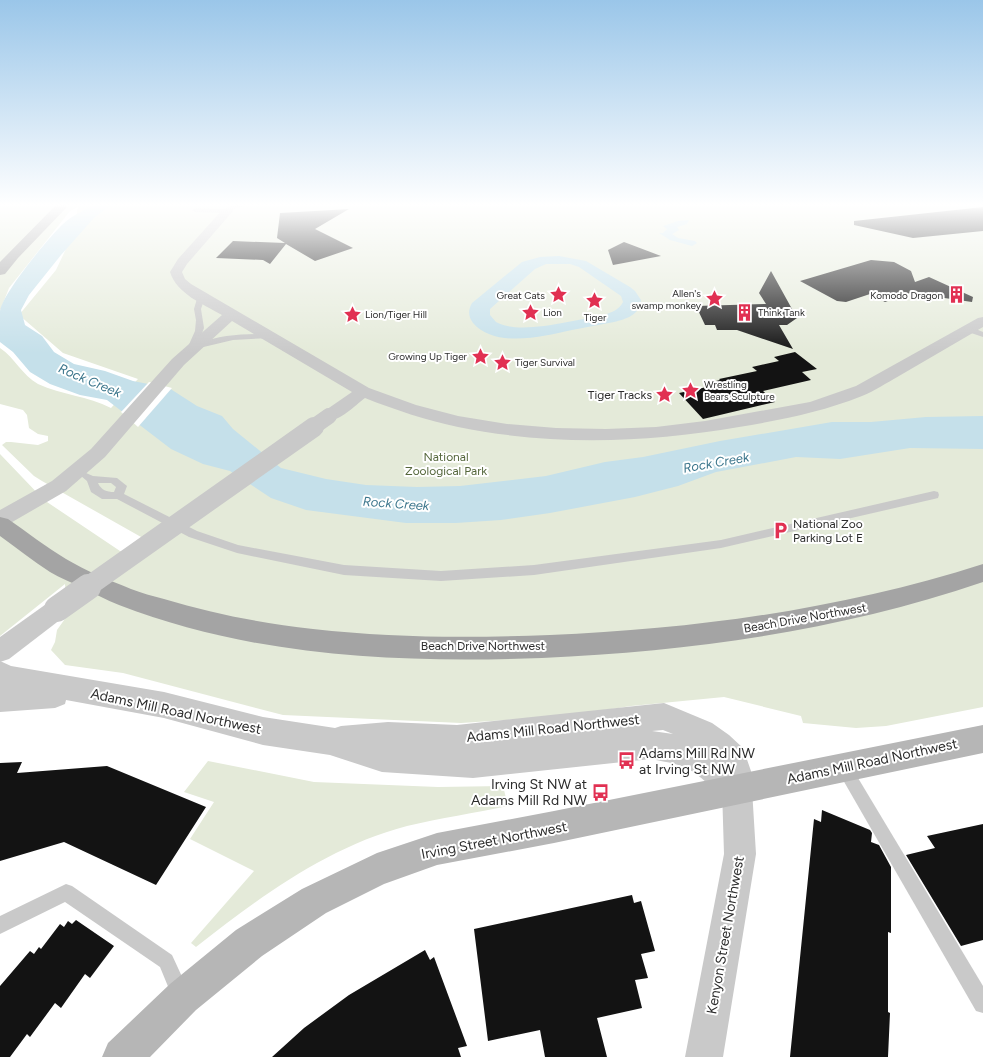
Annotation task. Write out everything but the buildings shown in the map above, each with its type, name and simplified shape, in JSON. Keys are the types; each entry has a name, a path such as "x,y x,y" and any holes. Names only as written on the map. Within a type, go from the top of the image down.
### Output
{"main road":[{"path":"0,271 14,254"},
{"name":"Beach Drive Northwest","path":"0,525 40,554 70,572 112,592 155,608 208,622 280,635 325,641 386,646 448,648 540,647 660,639 731,631 785,623 868,607 917,594 983,573"},
{"name":"Adams Mill Road Northwest","path":"737,789 983,739"},
{"name":"Irving Street Northwest","path":"122,1057 183,997 249,943 327,894 376,870 437,849 554,828 737,789"}],"street":[{"path":"189,254 176,272 178,279 183,284 201,297 270,336 363,392 419,413 486,427 572,434 632,435 690,430 807,409 854,394 975,332 983,321"},
{"path":"0,520 53,489 84,475 98,453 178,362 232,314"},
{"path":"0,651 56,609 363,392"},
{"name":"Adams Mill Road Northwest","path":"0,673 6,677 47,686 104,694 164,705 263,731 330,741 382,757 472,763 652,745 676,749 701,760 737,789"},
{"path":"0,699 104,694"},
{"name":"Kenyon Street Northwest","path":"704,1057 740,854 737,789"}],"lane":[{"path":"191,349 198,336 200,325 196,307 201,297"},
{"path":"191,349 206,342 227,338 270,336"},
{"path":"84,475 95,489 106,496 118,495 155,516 193,534 237,549 344,570 441,576 534,570 721,544 934,495"},
{"path":"84,475 113,480 122,486 118,495"},
{"path":"844,767 983,1004"},
{"path":"0,925 66,892 166,961 183,997"}],"green space":[{"name":"National Zoological Park","path":"0,254 36,254 9,288 0,311"},
{"name":"National Zoological Park","path":"63,254 983,254 983,707 886,726 856,728 803,723 801,716 724,697 631,706 566,716 461,723 283,715 123,673 65,665 51,650 55,642 57,630 67,616 65,584 0,636 0,454 44,500 120,551 141,559 157,546 34,476 2,445 6,442 11,442 38,445 48,441 48,436 38,434 29,428 27,415 23,410 0,404 0,348 27,376 38,384 111,408 138,379 63,353 19,315 56,270"},
{"path":"208,761 314,782 438,787 503,786 508,806 407,826 378,835 349,847 322,860 270,892 196,947 191,943 254,871 190,839 214,802 184,792"}],"water":[{"name":"Rock Creek","path":"36,254 62,254 29,295 21,310 25,325 42,336 54,352 74,364 105,371 133,381 169,388 197,406 222,416 233,429 281,468 326,479 366,485 417,487 460,486 546,476 605,462 643,457 720,441 832,422 871,422 926,417 983,416 983,449 910,448 840,459 796,457 716,472 678,486 635,497 550,513 501,520 456,523 406,523 306,510 271,498 230,471 203,464 171,449 107,400 80,395 50,384 30,372 13,352 0,342 0,311 17,279"},
{"path":"559,256 586,261 635,291 641,300 638,309 632,316 614,322 534,337 507,338 494,336 483,331 473,323 469,313 472,303 522,262 540,257","holes":["546,264 570,264 579,267 621,296 623,302 621,305 615,310 604,315 534,327 506,326 496,322 490,315 490,309 535,269"]}],"pier":[{"path":"149,382 172,388 138,427 121,412"}],"place":[{"name":"Great Cats","path":"558,295"},
{"name":"Komodo Dragon","path":"956,295"},
{"name":"Allen's swamp monkey","path":"714,299"},
{"name":"Tiger","path":"595,300"},
{"name":"Lion","path":"530,312"},
{"name":"Think Tank","path":"745,312"},
{"name":"Lion/Tiger Hill","path":"352,314"},
{"name":"Growing Up Tiger","path":"480,356"},
{"name":"Tiger Survival","path":"502,362"},
{"name":"Wrestling Bears Sculpture","path":"691,390"},
{"name":"Tiger Tracks","path":"665,395"},
{"name":"National Zoo Parking Lot E","path":"780,531"},
{"name":"Adams Mill Rd NW at Irving St NW","path":"626,761"},
{"name":"Irving St NW at Adams Mill Rd NW","path":"600,792"}]}
